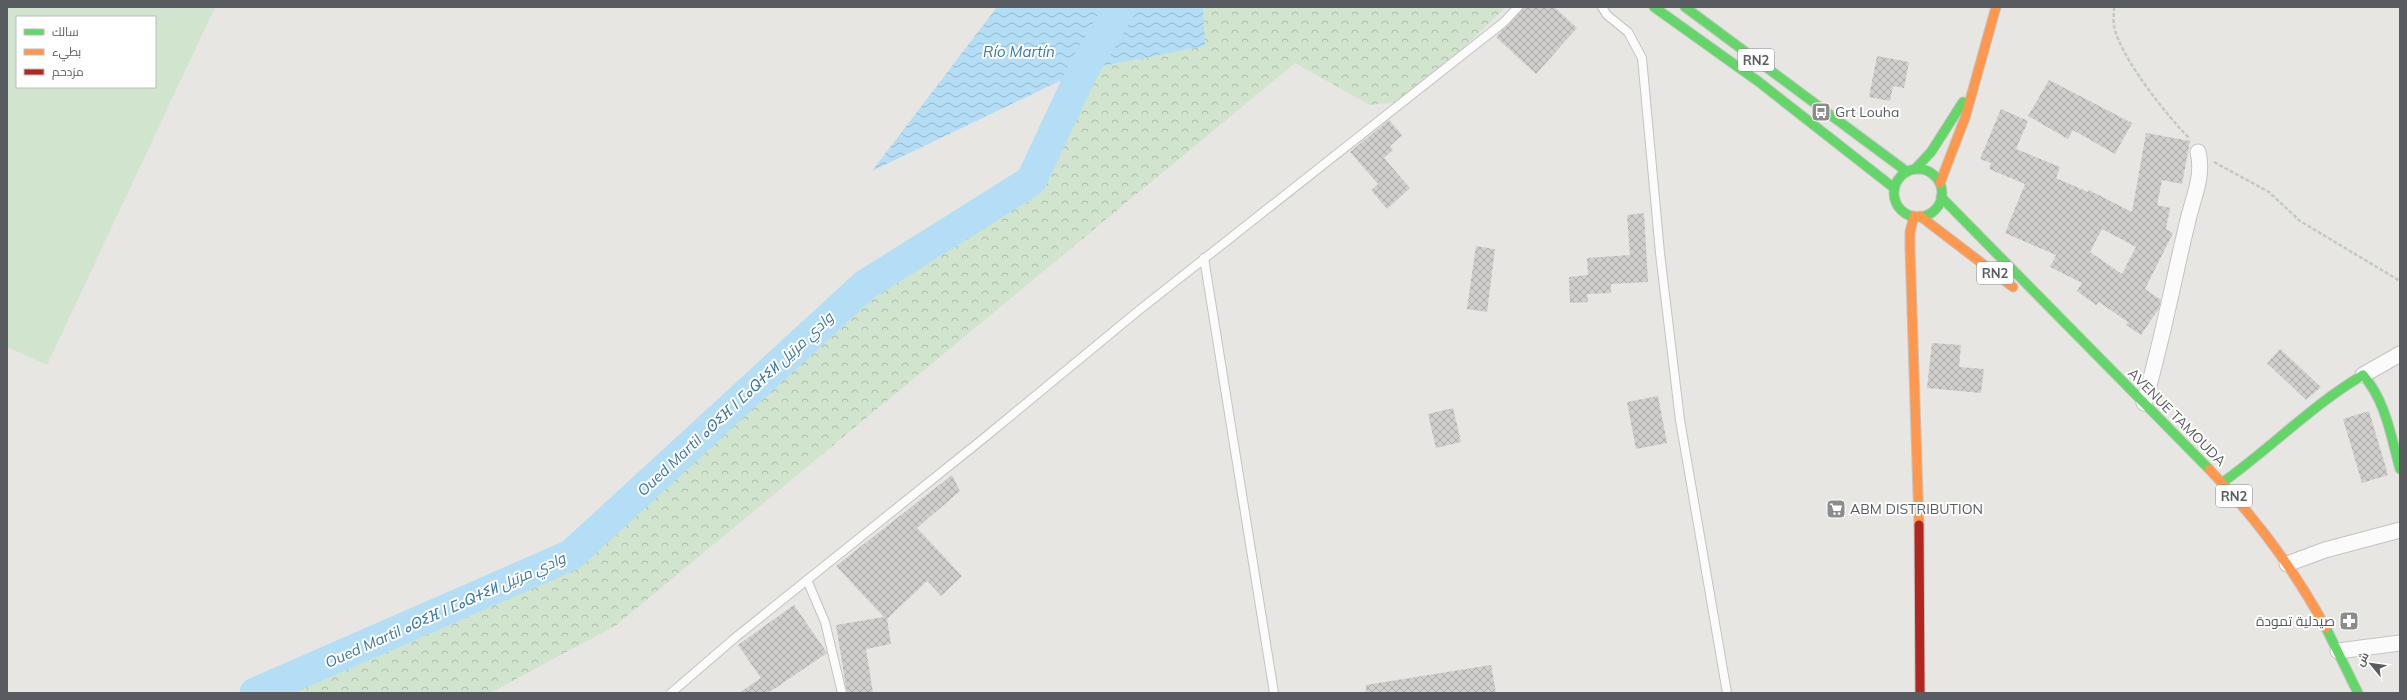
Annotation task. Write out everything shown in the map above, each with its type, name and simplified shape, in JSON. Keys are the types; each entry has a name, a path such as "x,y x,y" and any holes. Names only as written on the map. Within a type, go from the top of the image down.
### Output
{"main road":[{"name":"RN2","path":"1654,7 1759,82 1894,188 1894,197 1912,215"},
{"name":"RN2","path":"1686,7 1910,170 1930,172 1940,183"},
{"path":"1912,215 1934,210 1942,197 1940,183 1958,142 1978,79 1996,7"},
{"path":"1894,188 1898,179 1931,152 1978,79"},
{"name":"AVENUE TAMOUDA","path":"1942,197 2070,330 2223,482 2257,522 2287,564 2338,651 2358,693"},
{"name":"AVENUE TAMOUDA","path":"1912,215 2070,330"},
{"path":"1910,232 1920,563 1920,693"},
{"path":"2223,482 2268,448 2336,391 2363,375 2371,384 2381,406 2400,469"}],"street":[{"path":"2144,404 2161,344 2188,220 2198,184 2200,162 2198,152"},
{"path":"1910,232 1912,215"},
{"path":"2363,375 2400,354"},
{"path":"2287,564 2325,550 2400,530"},
{"path":"2338,651 2400,643"}],"lane":[{"path":"671,693 736,637 1204,258 1504,22 1518,7"},
{"path":"1602,7 1607,15 1625,29 1634,40 1644,68 1660,253 1680,420 1727,693"},
{"path":"1204,258 1274,693"},
{"path":"807,580 825,622 842,693"}],"path":[{"path":"2114,7 2114,25 2128,57 2160,105 2191,140 2198,152 2269,192 2300,221 2400,280"}],"green space":[{"path":"7,7 215,7 47,365 7,347"},
{"path":"1203,7 1506,7 1407,101 1370,105 1295,63 615,626 490,693 255,693 571,555 865,285 1030,181 1083,70 1204,46"}],"water":[{"name":"Río Martín","path":"997,7 1203,7 1205,46 1083,70 872,171"}],"building":[{"path":"1523,7 1554,7 1577,28 1536,74 1496,37"},
{"path":"1877,56 1909,62 1904,88 1893,86 1890,101 1869,97"},
{"path":"2049,80 2132,123 2115,154 2073,130 2068,139 2028,116"},
{"path":"2001,109 2028,121 2016,149 2060,167 2056,178 2088,192 2089,190 2132,212 2146,133 2190,141 2182,184 2162,180 2157,205 2170,208 2166,229 2173,233 2145,289 2161,300 2159,308 2141,335 2126,325 2128,322 2099,302 2096,305 2077,291 2082,283 2050,267 2056,255 2005,233 2025,184 1989,169 1991,163 1980,159","holes":["2102,229 2136,247 2122,274 2090,252"]},
{"path":"1389,120 1402,135 1390,146 1393,150 1384,158 1410,188 1387,209 1371,190 1378,184 1350,152"},
{"path":"1644,213 1648,282 1611,284 1611,293 1587,294 1588,302 1570,303 1569,277 1588,275 1587,258 1630,255 1627,215"},
{"path":"1476,246 1495,249 1487,312 1467,309"},
{"path":"1932,343 1961,345 1959,367 1984,369 1981,393 1927,388"},
{"path":"2280,349 2321,387 2306,400 2267,363"},
{"path":"1658,396 1667,443 1636,449 1627,402"},
{"path":"1453,408 1461,442 1436,448 1428,414"},
{"path":"2369,411 2388,475 2362,483 2343,419"},
{"path":"952,475 960,491 917,528 962,576 941,596 927,581 887,619 891,644 866,649 873,693 847,693 836,625 884,617 836,566"},
{"path":"794,605 827,653 768,693 739,693 761,678 738,645"},
{"path":"1491,665 1496,693 1366,693 1366,685"}],"waterway":[{"name":"Oued Martil ⴰⵙⵉⴼ ⵏ ⵎⴰⵕⵜⵉⵍ وادي مرتيل","path":"255,693 571,555 865,285 1031,181 1083,70 1121,7"}],"traffic: fast":[{"path":"1654,7 1759,82 1894,188"},
{"path":"1685,7 1906,171"},
{"path":"1915,169 1931,152 1963,102"},
{"path":"1918,169 1927,171 1935,176 1940,184 1942,193 1940,202 1935,210 1927,215 1918,217 1909,215 1901,210 1896,202 1894,193 1896,184 1901,176 1909,171 1918,169"},
{"path":"1941,197 2209,469"},
{"path":"2223,482 2326,400 2363,375 2377,396 2387,420 2400,469"},
{"path":"2326,628 2358,693"}],"traffic: slow":[{"path":"1940,183 1965,118 1996,7"},
{"path":"1914,216 1910,232 1910,249 1919,525"},
{"path":"1920,216 2013,287"},
{"path":"2209,469 2226,487 2273,544 2301,585 2326,628"}],"traffic: jam":[{"path":"1919,525 1920,693"}],"place":[{"name":"Grt Louha","path":"1821,112"},
{"name":"ABM DISTRIBUTION","path":"1836,509"},
{"name":"صيدلية تمودة","path":"2349,621"}]}
